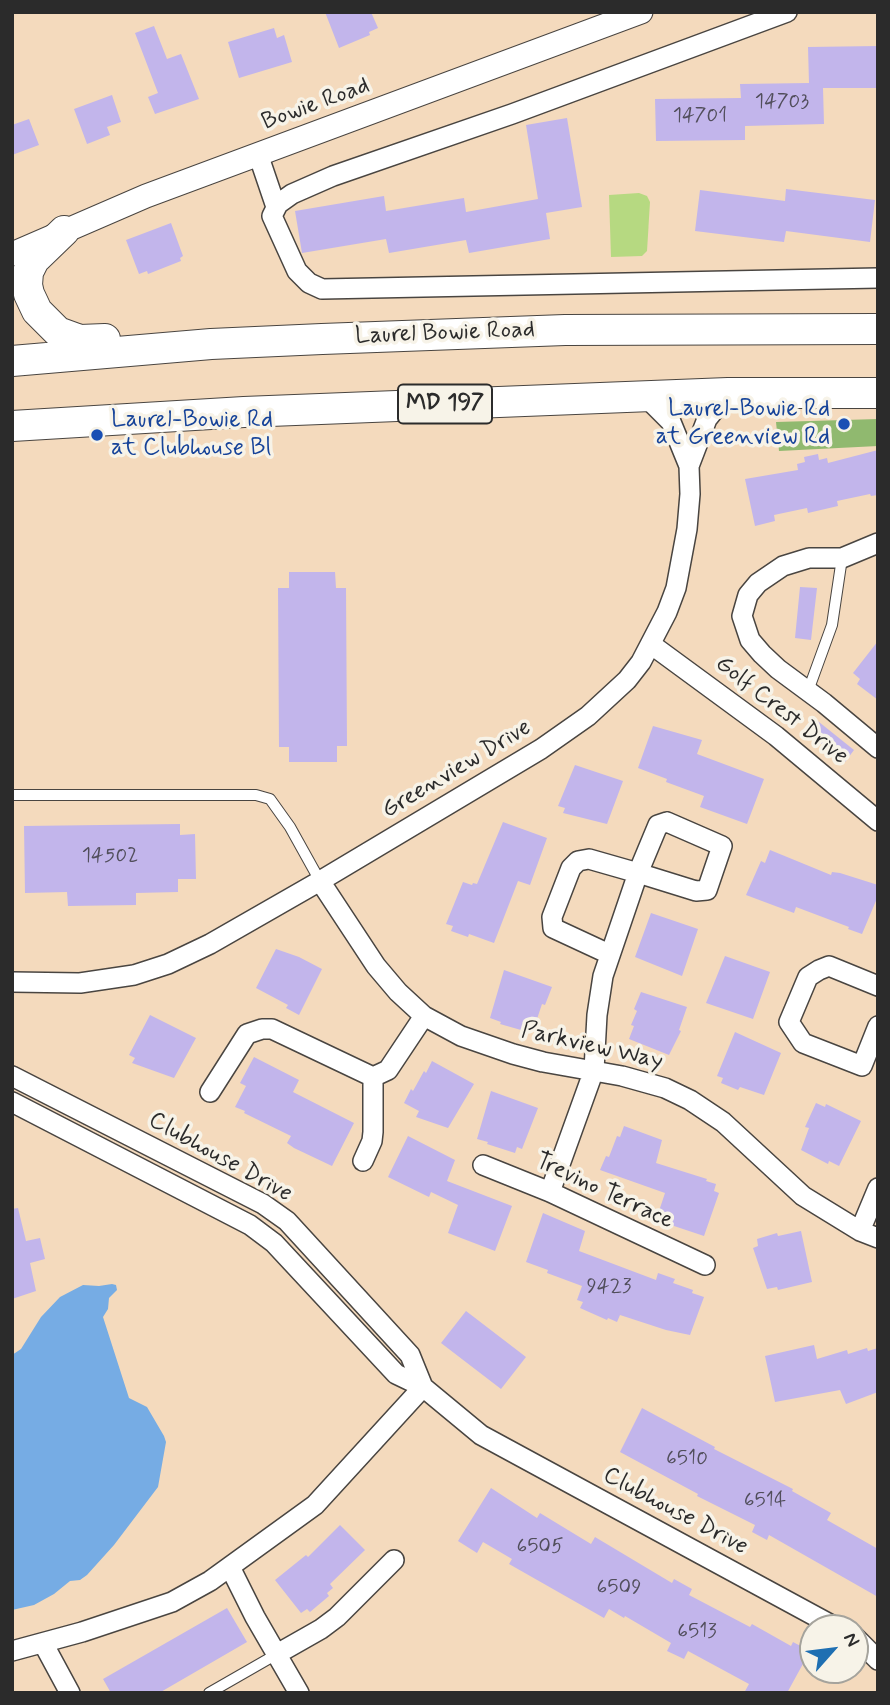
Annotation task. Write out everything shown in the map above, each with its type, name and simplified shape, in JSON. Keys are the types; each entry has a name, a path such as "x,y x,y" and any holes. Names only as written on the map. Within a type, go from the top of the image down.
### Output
{"main road":[{"path":"64,231 34,260 28,272 27,285 37,311 58,332 71,338 88,340 181,333 197,335 211,344"},
{"name":"Laurel Bowie Road","path":"12,362 211,344 565,330 878,328"},
{"name":"MD 197","path":"12,426 244,412 728,393 878,393"}],"street":[{"name":"Bowie Road","path":"12,254 146,196 641,12"},
{"path":"788,12 537,105 333,176 292,194 276,207 272,216 297,271 309,284 322,289 878,278"},
{"path":"258,155 276,207"},
{"name":"Greenview Drive","path":"12,982 80,983 134,975 154,969 209,944 320,881 567,732 618,688 652,645 676,588 682,563 690,494 689,466 707,419 728,393"},
{"path":"646,397 671,422 689,466"},
{"path":"878,542 842,558 793,561 758,583 744,606 745,629 750,640 778,669 878,748"},
{"name":"Golf Crest Drive","path":"652,645 776,736 878,821"},
{"path":"550,1192 594,1070 597,1015 609,954 638,873 589,859 578,861 571,868 552,917 553,929 609,954"},
{"name":"Parkview Way","path":"320,881 376,966 398,992 424,1016 461,1035 513,1054 646,1082 690,1100 723,1122 803,1196 869,1235"},
{"path":"878,986 829,966 819,970 808,977 789,1022 803,1043 870,1071 878,1026"},
{"path":"363,1161 372,1141 381,1073 424,1016"},
{"path":"210,1092 247,1034 262,1029 272,1029 381,1073"},
{"name":"Clubhouse Drive","path":"12,1076 263,1203 287,1221 410,1355 423,1387"},
{"name":"Clubhouse Drive","path":"12,1102 250,1225 274,1243 396,1374 423,1387 481,1435 811,1614"},
{"name":"Trevino Terrace","path":"483,1165 550,1192 705,1265"},
{"path":"869,1235 878,1188"},
{"path":"12,1651 173,1602 230,1567 315,1505 423,1387"},
{"path":"276,1654 321,1629 394,1560"},
{"path":"230,1567 299,1693"},
{"path":"43,1643 70,1693"}],"lane":[{"path":"808,691 832,625 842,558"},
{"path":"12,795 256,794 270,799 290,827 320,881"},
{"path":"209,1693 276,1654"}],"green space":[{"path":"639,193 647,196 650,202 647,251 642,256 611,257 609,195"},
{"path":"878,419 878,446 779,451 776,422"}],"water":[{"path":"83,1285 116,1285 117,1290 109,1298 108,1309 103,1317 129,1398 147,1407 166,1442 158,1487 114,1545 87,1575 80,1580 70,1581 34,1605 12,1610 12,1355 21,1349 41,1317 60,1297"}],"building":[{"path":"325,12 371,12 378,28 369,32 370,35 339,48"},
{"path":"154,26 167,59 181,54 199,99 155,114 148,97 158,93 135,33"},
{"path":"274,28 277,38 284,35 292,62 239,78 228,42"},
{"path":"878,46 878,88 823,88 824,124 745,126 745,140 656,141 655,99 741,98 740,84 809,83 808,47"},
{"path":"112,95 121,122 107,127 110,135 87,144 74,109"},
{"path":"567,118 582,207 546,213 550,239 469,253 466,240 389,253 386,239 302,253 295,211 384,196 386,211 464,198 466,212 538,199 526,125"},
{"path":"29,119 39,145 12,155 12,125"},
{"path":"786,189 875,200 870,242 786,231 784,242 695,231 700,190 785,201"},
{"path":"171,223 183,256 181,261 148,274 147,271 139,274 126,240"},
{"path":"878,450 878,495 870,494 837,501 838,506 808,513 807,508 774,515 775,521 755,526 745,479 798,470 797,464 805,462 804,457 818,454 819,460 827,458 828,463"},
{"path":"289,572 335,572 336,588 346,588 347,746 337,746 337,762 289,762 289,747 279,747 278,588 289,588"},
{"path":"800,587 817,588 811,640 795,638"},
{"path":"878,641 878,700 857,684 860,679 853,673"},
{"path":"814,718 854,750 845,762 804,730"},
{"path":"653,726 702,740 697,754 764,779 747,824 700,807 704,796 638,768"},
{"path":"575,765 623,781 607,824 563,813 565,808 558,806"},
{"path":"503,822 547,838 530,885 518,881 494,943 451,931 453,926 446,924 463,882 477,884"},
{"path":"180,824 180,835 195,834 196,879 178,879 178,892 136,893 136,905 68,906 67,892 25,893 24,826"},
{"path":"770,850 831,875 832,872 840,873 878,885 878,896 862,934 796,907 794,913 746,895 761,861 765,863"},
{"path":"651,913 698,929 682,976 635,957"},
{"path":"276,949 322,969 299,1015 286,1008 288,1005 256,988"},
{"path":"725,956 770,972 753,1019 706,1003"},
{"path":"504,970 552,987 545,1005 542,1004 534,1028 530,1027 528,1032 500,1024 501,1022 490,1018"},
{"path":"641,992 687,1007 679,1030 681,1031 669,1055 629,1039 637,1011 634,1009"},
{"path":"150,1015 196,1038 174,1078 132,1063 135,1058 129,1055"},
{"path":"735,1032 781,1053 764,1095 740,1087 738,1090 721,1083 723,1078 717,1076"},
{"path":"254,1057 299,1080 293,1092 354,1123 332,1166 294,1148 287,1143 291,1136 235,1107 246,1086 240,1083"},
{"path":"432,1061 474,1084 448,1128 416,1117 419,1111 404,1103"},
{"path":"491,1091 538,1108 522,1149 517,1147 515,1153 477,1139"},
{"path":"816,1103 825,1107 826,1104 861,1121 839,1166 829,1161 828,1164 801,1150 809,1128 805,1127"},
{"path":"624,1126 662,1140 656,1163 716,1184 714,1191 719,1193 704,1236 656,1220 665,1193 600,1170"},
{"path":"408,1136 455,1160 447,1181 512,1206 495,1251 448,1233 458,1205 431,1192 429,1197 388,1177"},
{"path":"18,1208 26,1241 40,1238 45,1259 30,1263 36,1291 12,1299 12,1209"},
{"path":"543,1213 585,1231 579,1251 656,1280 658,1273 675,1279 673,1283 704,1297 690,1335 620,1315 617,1322 608,1318 607,1320 580,1308 583,1302 577,1300 582,1286 526,1262"},
{"path":"801,1231 812,1282 778,1290 777,1287 767,1289 753,1248 758,1246 757,1239 777,1233 778,1236"},
{"path":"466,1311 526,1357 501,1389 441,1343"},
{"path":"814,1345 817,1359 847,1350 848,1354 867,1348 868,1351 878,1348 878,1392 846,1404 840,1390 775,1402 765,1356"},
{"path":"642,1408 793,1489 792,1491 831,1513 827,1520 878,1549 878,1597 769,1535 767,1540 752,1532 755,1525 620,1452"},
{"path":"491,1488 537,1518 540,1513 591,1544 595,1537 672,1583 674,1579 692,1589 689,1595 750,1627 752,1624 791,1646 793,1642 799,1645 799,1671 787,1693 744,1693 749,1684 688,1651 684,1659 667,1651 671,1643 625,1616 624,1618 609,1609 604,1618 509,1564 512,1559 483,1542 477,1553 458,1541"},
{"path":"340,1525 365,1550 330,1584 333,1588 327,1593 329,1596 310,1612 307,1609 301,1613 275,1580 306,1555 308,1557"},
{"path":"227,1608 247,1642 159,1693 111,1693 103,1679"}],"place":[{"name":"Laurel-Bowie Rd at Greenview Rd","path":"844,424"},
{"name":"Laurel-Bowie Rd at Clubhouse Bl","path":"97,435"}]}
